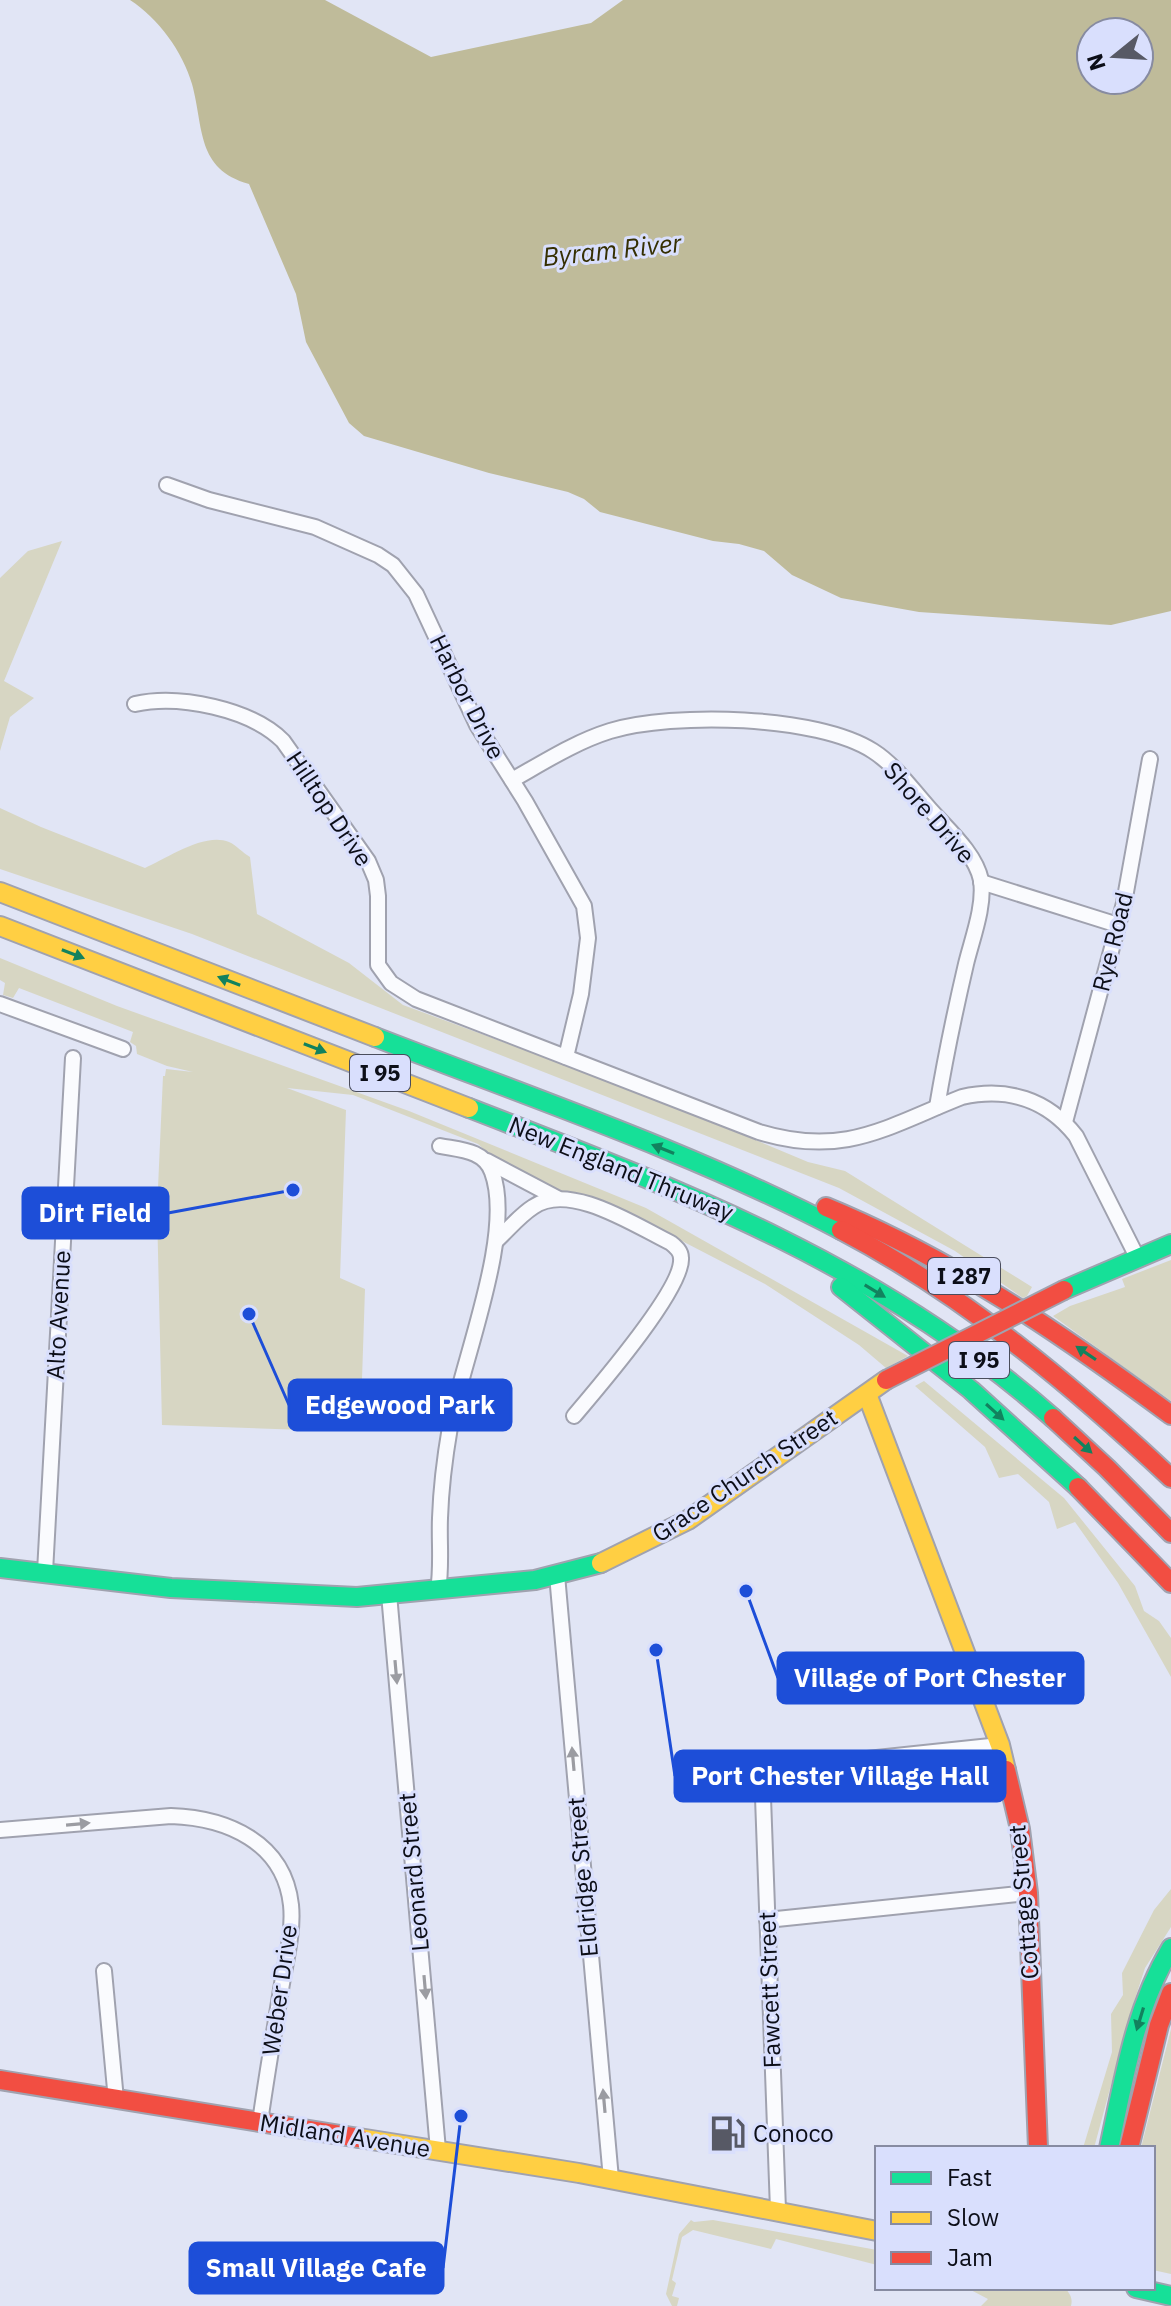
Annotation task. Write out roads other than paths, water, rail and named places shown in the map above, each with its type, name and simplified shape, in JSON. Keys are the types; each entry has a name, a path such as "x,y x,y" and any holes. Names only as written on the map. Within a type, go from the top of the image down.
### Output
{"main road":[{"name":"New England Thruway","path":"0,892 735,1179 852,1237 953,1299 1090,1404 1171,1478"},
{"name":"New England Thruway","path":"0,926 631,1171 758,1224 892,1301 952,1340 1084,1445 1171,1533"},
{"name":"I 287","path":"735,1179 814,1203 902,1240 1044,1325 1171,1415"},
{"path":"758,1224 947,1369 1120,1526 1171,1583"},
{"name":"Grace Church Street","path":"0,1568 149,1586 316,1596 438,1591 535,1580 601,1563 688,1520 886,1380 1064,1290 1171,1244"},
{"name":"Cottage Street","path":"867,1394 1000,1745 1020,1829 1028,1893 1038,2146"},
{"path":"1120,1526 1171,1605"},
{"path":"1109,2146 1137,2027 1155,1976 1171,1948"},
{"path":"1129,2146 1159,2025 1171,1993"},
{"name":"Midland Avenue","path":"0,2080 611,2179 875,2231"},
{"path":"1145,2290 1171,2296"}],"street":[{"name":"Harbor Drive","path":"167,485 209,500 297,521 378,555 393,565 416,594 477,725 578,892 588,924 581,994 566,1057"},
{"name":"Hilltop Drive","path":"135,704 178,699 230,712 275,732 368,861 376,880 378,896 378,965 391,983 416,999 759,1132 790,1141 826,1143 858,1139 962,1097 999,1092 1034,1101 1065,1122"},
{"name":"Shore Drive","path":"512,780 586,740 633,726 724,721 807,729 856,742 886,761 963,847 978,870 981,882 979,908 937,1107"},
{"name":"Rye Road","path":"1065,1122 1118,925 1150,759"},
{"path":"981,882 1118,925"},
{"path":"0,1004 123,1049"},
{"name":"Alto Avenue","path":"45,1572 73,1058"},
{"path":"1065,1122 1086,1154 1137,1257"},
{"path":"440,1146 475,1153 557,1198"},
{"path":"438,1591 442,1569 440,1519 450,1427 496,1241 499,1204 492,1171 485,1160"},
{"path":"496,1241 532,1207 557,1198 576,1200 619,1218 671,1243 681,1257 679,1270 668,1293 574,1416"},
{"name":"Eldridge Street","path":"557,1575 611,2179"},
{"name":"Leonard Street","path":"389,1594 438,2150"},
{"name":"Fawcett Street","path":"778,2210 762,1770 1000,1745"},
{"name":"Weber Drive","path":"0,1830 171,1816 194,1817 233,1827 248,1836 272,1859 289,1891 291,1925 260,2122"},
{"path":"767,1920 1028,1893"},
{"path":"104,1971 116,2100"}],"water":[{"name":"Byram River","path":"130,0 325,0 431,57 591,23 623,0 1171,0 1171,611 1111,625 919,612 841,598 792,575 764,551 600,512 584,499 568,492 489,473 364,436 349,423 306,342 296,294 249,184 219,168 205,145 188,72 160,26"}],"place":[{"name":"Dirt Field","path":"293,1190"},
{"name":"Edgewood Park","path":"249,1314"},
{"name":"Village of Port Chester","path":"746,1591"},
{"name":"Port Chester Village Hall","path":"656,1650"},
{"name":"Small Village Cafe","path":"461,2116"},
{"name":"Conoco","path":"727,2134"}]}
